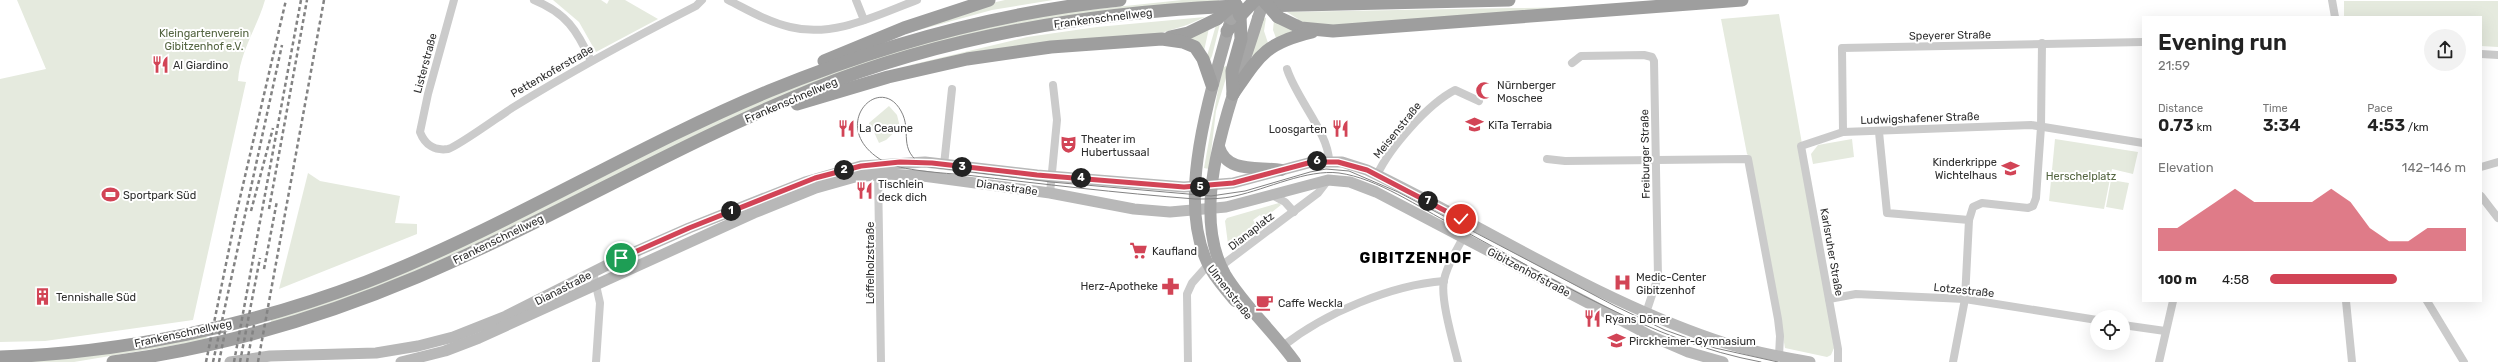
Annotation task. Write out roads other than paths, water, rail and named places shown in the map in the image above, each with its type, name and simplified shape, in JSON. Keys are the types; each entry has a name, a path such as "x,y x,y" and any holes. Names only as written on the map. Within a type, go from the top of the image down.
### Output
{"highway":[{"path":"768,92 812,66 872,40 989,0"},
{"name":"Frankenschnellweg","path":"0,357 70,352 146,342 231,324 320,298 399,268 459,242 666,139 768,92 850,60 946,31 1030,13 1120,0"},
{"path":"1235,21 1261,0 1278,17 1296,26 1318,31"},
{"name":"Frankenschnellweg","path":"113,362 194,348 249,334 298,321 377,293 471,252 704,137 775,105 812,90 897,60 944,47 1016,30 1095,18 1217,7 1509,0"},
{"path":"1233,94 1254,62 1267,50 1282,40 1318,31 1599,13 1742,0"},
{"path":"1233,94 1232,71 1241,39 1235,21 1236,1"},
{"path":"775,105 801,104 888,77 967,59 1051,47 1162,39 1188,33 1216,20 1236,1"},
{"path":"1162,39 1183,42 1195,48 1203,59 1212,85"}],"main road":[{"name":"Ulmenstraße","path":"1261,0 1258,18 1233,94 1219,147 1211,210 1212,238 1234,286 1296,362"},
{"name":"Ulmenstraße","path":"1235,21 1218,63 1212,85 1195,187 1195,211 1200,245 1208,265 1286,362"},
{"path":"1218,63 1230,62 1232,71"},
{"path":"1219,147 1223,156 1236,165 1281,170"},
{"name":"Gibitzenhofstraße","path":"1195,187 1213,186 1310,162 1329,161 1353,164 1378,175 1554,268 1646,313 1714,340 1778,356 1810,362"},
{"name":"Dianastraße","path":"401,362 468,343 713,231 805,193 878,169 914,162 1051,176 1195,187"},
{"name":"Dianastraße","path":"230,362 265,356 370,353 438,341 506,316 592,272 674,234 782,190 839,171 878,169 1050,194 1152,211 1195,211"},
{"name":"Gibitzenhofstraße","path":"1195,211 1211,210 1326,184 1350,182 1365,186 1637,329 1699,359 1724,362"}],"street":[{"name":"Listerstraße","path":"420,132 428,94 454,0"},
{"name":"Pettenkoferstraße","path":"420,132 423,139 431,146 440,150 450,148 488,122 590,61 696,6 702,0"},
{"path":"728,0 769,20 804,30 836,29 917,0"},
{"path":"856,0 864,20"},
{"path":"2332,0 2333,15"},
{"path":"538,1 574,27 590,61"},
{"name":"Speyerer Straße","path":"1843,132 1842,48 2142,42"},
{"path":"1953,362 1965,299 1969,220 1973,207 1982,203 2028,208 2033,206 2037,186 2041,127 2042,43"},
{"path":"2482,54 2498,55"},
{"name":"Freiburger Straße","path":"1572,63 1581,56 1644,55 1652,57 1655,68 1658,277 1646,313 1637,329"},
{"path":"1287,69 1292,84 1328,148 1329,161"},
{"name":"Dianastraße","path":"1050,194 1057,120 1053,85"},
{"path":"944,165 952,88"},
{"name":"Meisenstraße","path":"1378,175 1384,162 1414,125 1428,110 1446,95 1455,90 1479,101"},
{"name":"Ludwigshafener Straße","path":"1802,146 1843,132 1874,130 1879,132 1885,129 2032,125 2041,127"},
{"path":"2041,127 2082,132 2142,143"},
{"path":"1879,132 1887,213 1969,220"},
{"name":"Karlsruher Straße","path":"1802,146 1838,349 1838,362"},
{"path":"1547,158 1564,161 1747,158 1751,166 1778,319 1780,336 1778,356"},
{"path":"2482,167 2498,162"},
{"name":"Löffelholzstraße","path":"878,169 881,362"},
{"name":"Dianaplatz","path":"1225,264 1294,212 1326,184"},
{"name":"Dianaplatz","path":"1272,195 1285,202 1294,212"},
{"path":"2482,197 2498,218"},
{"path":"1458,362 1444,294 1444,281 1448,266 1463,238"},
{"path":"1188,362 1187,294 1192,283 1208,265"},
{"path":"592,272 597,284 600,302 596,362"},
{"path":"1283,346 1297,335 1371,299 1404,287 1444,281"},
{"name":"Lotzestraße","path":"1829,299 1856,294 1965,299 2090,319"},
{"path":"2158,362 2173,302"},
{"path":"2346,302 2352,362"},
{"path":"2428,302 2464,362"},
{"path":"2130,326 2165,331"}],"tram line":[{"path":"1761,362 1720,353 1641,324 1565,286 1398,194 1353,176 1339,173 1314,174 1287,180 1235,196 1195,199 923,171 900,167 883,161 867,148 859,134 858,120 862,109 871,101 881,97 892,100 901,111 904,119 906,126 906,140 910,153 915,160 924,166 1051,182 1211,196 1245,191 1310,172 1326,169 1349,171 1398,192 1615,306 1665,330 1715,348 1778,362"}],"railway":[{"path":"206,362 236,215 286,0"},
{"path":"234,362 301,0"},
{"path":"269,209 307,0"},
{"path":"258,362 324,0"},
{"path":"213,362 282,45"},
{"path":"251,211 273,128"},
{"path":"264,269 277,201"},
{"path":"240,362 260,258"},
{"path":"247,362 254,325"},
{"path":"219,362 225,332"}],"place":[{"name":"Al Giardino","path":"160,65"},
{"name":"Nürnberger Moschee","path":"1484,91"},
{"name":"KiTa Terrabia","path":"1475,125"},
{"name":"La Ceaune","path":"846,128"},
{"name":"Loosgarten","path":"1340,129"},
{"name":"Theater im Hubertussaal","path":"1068,145"},
{"name":"Kinderkrippe Wichtelhaus","path":"2010,168"},
{"name":"Tischlein deck dich","path":"865,190"},
{"name":"Sportpark Süd","path":"110,195"},
{"name":"Kaufland","path":"1139,251"},
{"name":"Medic-Center Gibitzenhof","path":"1623,283"},
{"name":"Herz-Apotheke","path":"1171,286"},
{"name":"Tennishalle Süd","path":"43,297"},
{"name":"Caffe Weckla","path":"1265,303"},
{"name":"Ryans Döner","path":"1592,319"},
{"name":"Pirckheimer-Gymnasium","path":"1616,341"}],"district":[{"name":"GIBITZENHOF","path":"1416,258"}],"park label":[{"name":"Kleingartenverein Gibitzenhof e.V.","path":"204,39"},
{"name":"Herschelplatz","path":"2081,176"}]}
